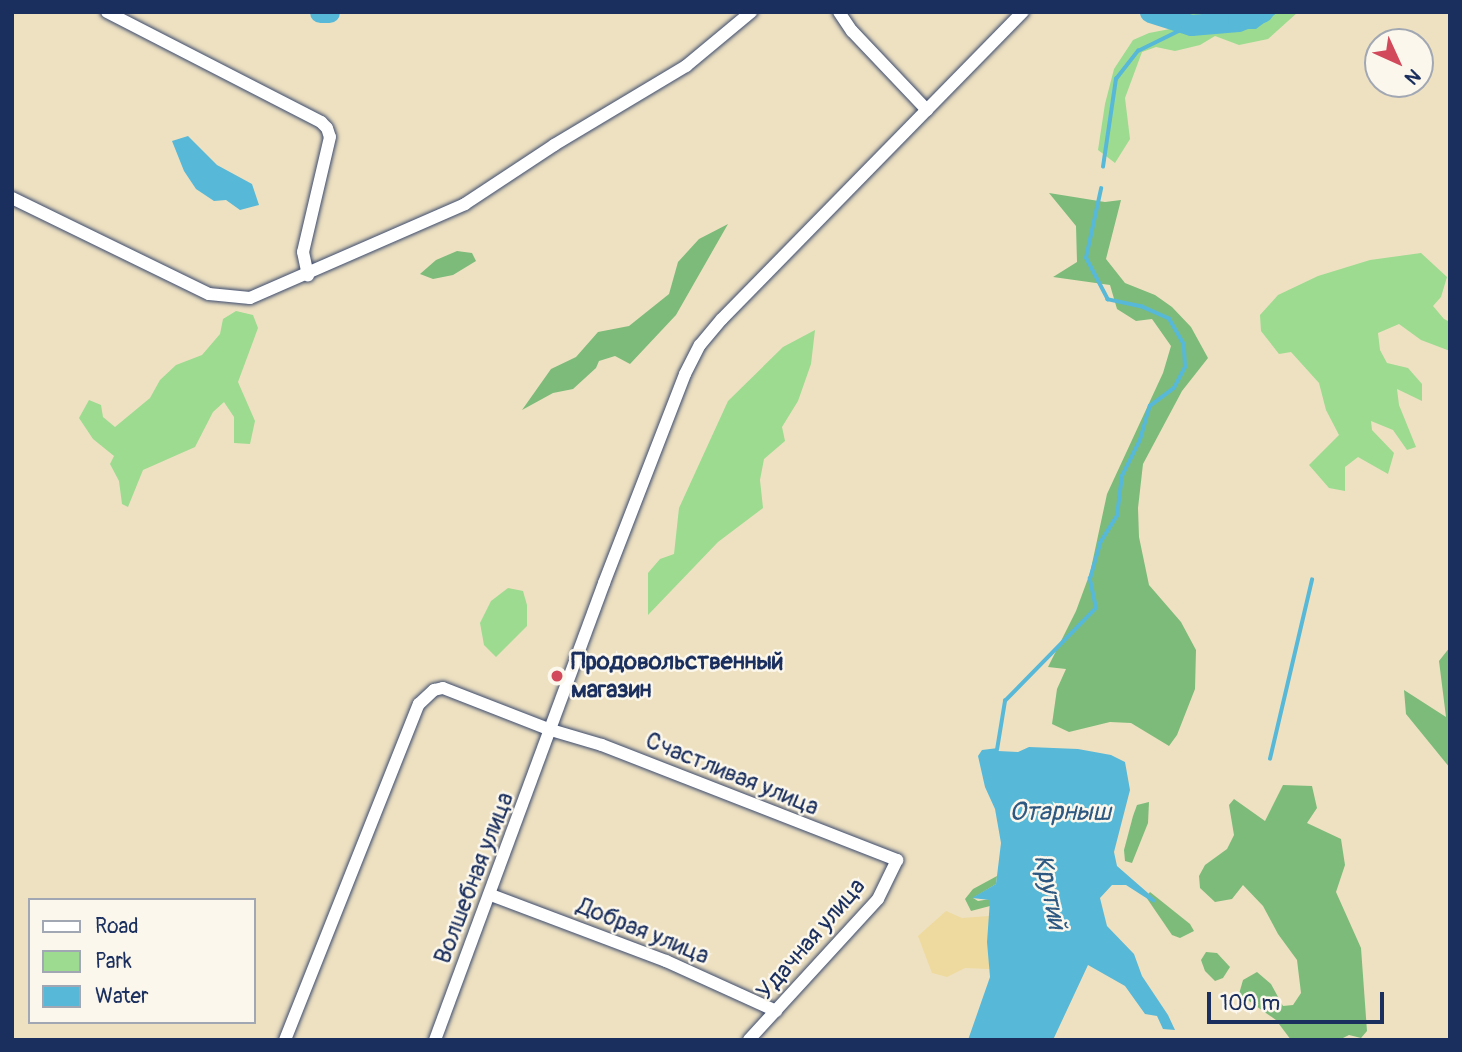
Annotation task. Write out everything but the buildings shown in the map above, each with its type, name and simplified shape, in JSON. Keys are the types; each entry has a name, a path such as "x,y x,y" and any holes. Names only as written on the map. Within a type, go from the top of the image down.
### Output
{"street":[{"path":"107,12 321,122 327,128 330,137 303,252 308,275"},
{"path":"12,198 209,295 250,298 308,275 465,204 554,145 686,66 751,12"},
{"path":"839,12 859,38 927,110"},
{"name":"Волшебная улица","path":"435,1040 491,895 604,583 685,374 700,345 1023,12"},
{"name":"Счастливая улица","path":"285,1040 425,696 443,688 551,730 602,745 897,860"},
{"name":"Удачная улица","path":"749,1040 878,899 897,860"},
{"name":"Добрая улица","path":"491,895 666,961 776,1011"}],"green space":[{"path":"1182,12 1298,12 1268,39 1239,45 1215,36 1200,45 1175,51 1156,47 1142,52 1125,98 1130,139 1115,163 1098,150 1114,69 1133,40 1149,33 1196,24"},
{"path":"1049,193 1105,202 1121,200 1106,259 1125,283 1155,295 1172,307 1191,327 1208,358 1182,391 1143,464 1138,508 1139,537 1149,585 1181,622 1196,650 1195,689 1177,735 1169,746 1131,723 1110,722 1069,732 1052,724 1057,689 1066,669 1048,667 1076,611 1090,573 1107,494 1163,373 1171,346 1152,319 1136,321 1117,309 1110,285 1053,277 1077,262 1076,226"},
{"path":"728,224 676,315 630,364 615,356 599,361 596,368 573,389 553,393 522,410 551,369 576,357 598,332 629,326 669,294 678,262 699,239"},
{"path":"457,251 472,253 476,261 453,275 433,279 420,274 436,260"},
{"path":"1421,253 1447,277 1441,297 1433,306 1450,322 1450,351 1421,340 1399,324 1378,333 1380,350 1387,363 1408,368 1422,384 1422,401 1397,389 1399,405 1416,447 1407,450 1393,430 1371,421 1372,430 1394,453 1388,474 1358,457 1345,467 1345,491 1329,488 1309,465 1339,435 1326,410 1319,383 1291,352 1279,354 1261,331 1260,315 1278,295 1318,276 1370,260"},
{"path":"236,311 253,315 258,328 238,382 255,421 250,444 234,443 234,417 224,402 213,412 195,447 143,470 128,507 122,504 119,481 110,464 114,456 93,439 79,418 89,400 101,405 103,417 115,427 150,398 160,380 176,365 202,355 220,334 223,319"},
{"path":"815,330 811,364 798,401 782,427 785,441 764,459 760,480 763,508 718,542 648,615 648,573 660,559 674,554 679,508 728,401 783,347"},
{"path":"508,588 523,591 527,605 527,626 496,657 484,645 480,623 491,601"},
{"path":"1450,647 1450,768 1406,714 1404,690 1446,717 1439,661"},
{"path":"1283,785 1312,786 1317,808 1307,823 1341,839 1345,865 1336,892 1361,948 1367,1031 1361,1038 1349,1035 1339,1040 1291,1040 1276,1020 1239,994 1243,980 1257,972 1271,984 1283,1006 1293,1005 1301,993 1297,960 1278,934 1263,906 1243,885 1232,899 1215,902 1200,888 1199,876 1205,865 1227,849 1234,835 1229,805 1234,799 1265,821"},
{"path":"1149,802 1148,823 1132,863 1125,861 1124,850 1137,805"},
{"path":"997,876 996,884 973,898 978,901 990,899 990,906 971,911 965,899 973,889"},
{"path":"1150,892 1190,924 1194,931 1180,938 1172,935 1146,897"},
{"path":"1206,952 1217,953 1230,967 1223,978 1215,981 1205,971 1201,960"}],"sand":[{"path":"946,911 962,918 989,916 989,969 965,968 947,977 932,973 918,936"}],"water":[{"path":"1278,12 1256,29 1226,29 1221,17"},
{"path":"188,136 217,165 252,184 259,205 240,210 226,200 214,201 196,189 184,171 172,141"},
{"name":"Отарныш","path":"1029,747 1078,749 1111,755 1125,762 1130,790 1114,852 1117,866 1156,900 1154,903 1126,885 1112,885 1100,898 1107,926 1134,954 1142,976 1175,1030 1163,1029 1157,1016 1145,1014 1125,986 1088,965 1053,1040 968,1040 990,977 987,942 990,900 972,898 996,884 1001,843 995,809 985,787 978,756 982,750 998,748 998,751 1018,752"}],"waterway":[{"path":"320,12 329,12"},
{"path":"1150,12 1191,25 1238,21 1262,12"},
{"path":"1103,167 1116,79 1138,51 1191,25"},
{"path":"997,750 1005,701 1096,608 1090,579 1100,543 1117,516 1122,476 1140,440 1150,406 1174,388 1185,367 1184,345 1169,319 1142,307 1108,300 1086,258 1101,189"},
{"path":"1270,759 1312,580"}],"place":[{"name":"Продовольственный магазин","path":"557,676"}],"water label":[{"name":"Крутий","path":"1049,892"}]}
